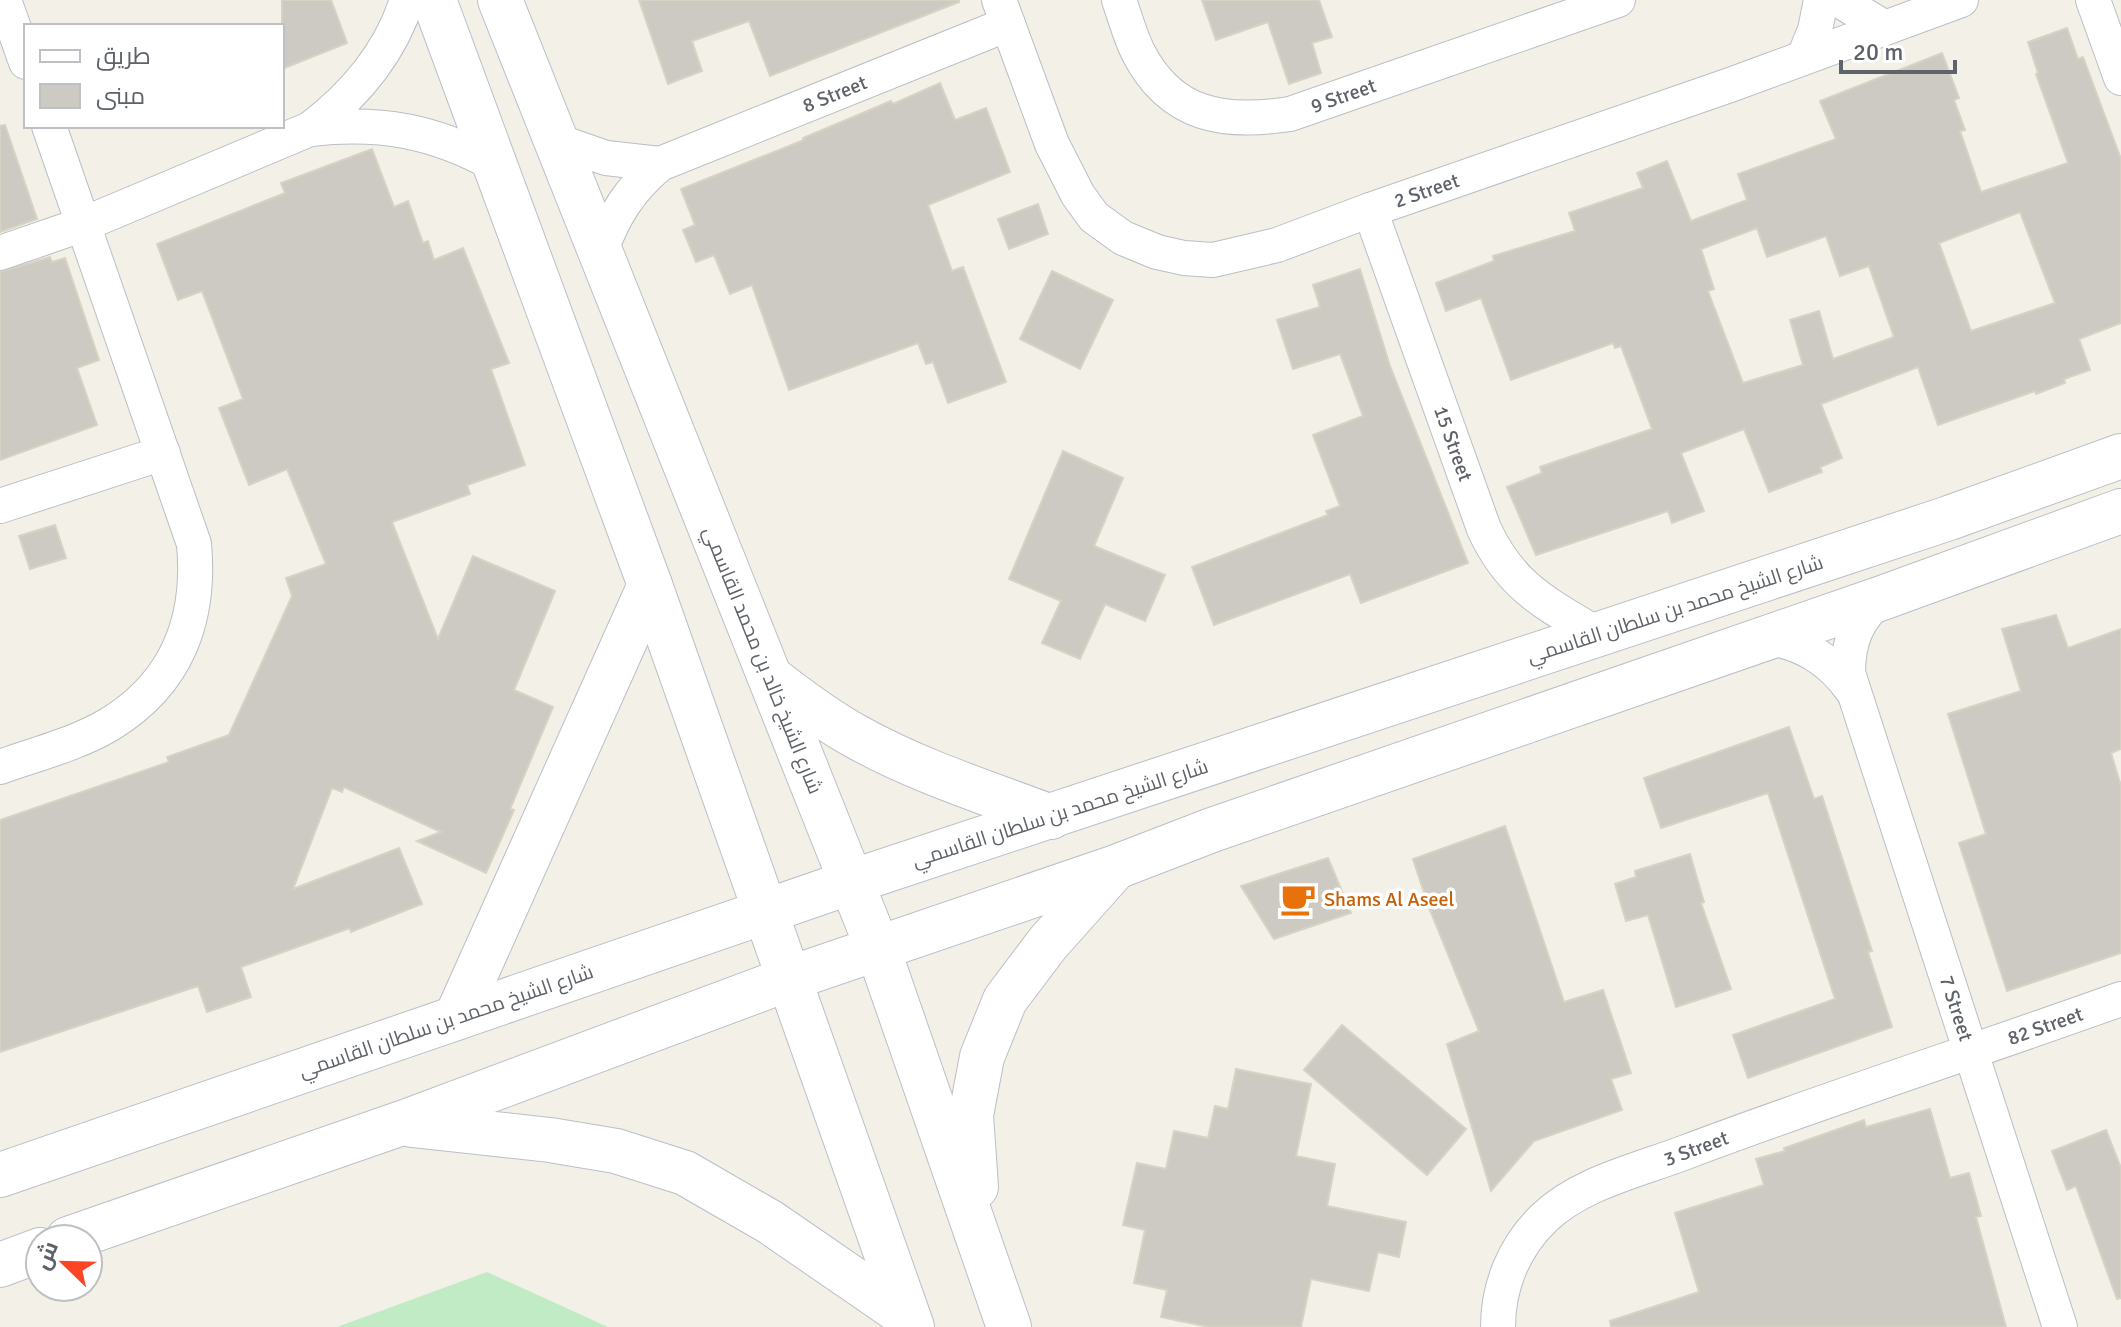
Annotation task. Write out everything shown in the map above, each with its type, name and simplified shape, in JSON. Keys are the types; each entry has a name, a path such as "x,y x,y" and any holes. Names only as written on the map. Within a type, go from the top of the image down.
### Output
{"main road":[{"path":"434,0 650,585 910,1322"},
{"name":"شارع الشيخ خالد بن محمد القاسمي","path":"500,0 878,949 1009,1327"},
{"name":"شارع الشيخ محمد بن سلطان القاسمي","path":"0,1175 851,882 1949,518 2121,456"},
{"path":"104,1226 402,1123 788,979 1116,867 1212,830 1882,598 2121,511"},
{"path":"456,1018 650,585"},
{"path":"770,677 811,708 881,749 949,780 1051,817"},
{"path":"980,1245 971,1115 982,1057 1005,1000 1048,943 1116,867"},
{"path":"402,1123 616,1151 685,1173 770,1222 910,1322"},
{"path":"0,1265 24,1256"}],"street":[{"path":"0,253 84,224 310,129 344,101 373,67 390,42 407,0"},
{"name":"9 Street","path":"1119,0 1139,52 1158,83 1187,106 1198,110 1221,118 1258,119 1290,114 1618,0"},
{"path":"1804,57 1815,30 1821,0"},
{"path":"1839,0 1885,28"},
{"name":"2 Street","path":"1003,12 1065,173 1094,217 1123,238 1157,252 1213,260 1277,245 1961,0"},
{"path":"2093,0 2121,78"},
{"path":"4,7 24,57"},
{"name":"8 Street","path":"600,254 616,213 643,178 660,164 1003,12"},
{"path":"310,129 374,126 406,130 468,150 496,165"},
{"path":"0,767 108,725 133,708 155,686 173,661 186,633 194,604 197,574 194,544 50,128"},
{"name":"8 Street","path":"554,140 606,158 660,164"},
{"name":"15 Street","path":"1370,210 1494,551 1525,588 1597,634"},
{"path":"0,506 163,453"},
{"name":"7 Street","path":"1882,598 1869,609 1851,639 1848,673 1852,690 2060,1327"},
{"name":"7 Street","path":"1765,637 1786,640 1806,648 1840,673 1852,690"},
{"name":"82 Street","path":"1969,1053 2121,999"},
{"name":"3 Street","path":"1498,1327 1500,1300 1516,1255 1536,1226 1583,1191 1729,1136 1969,1053"}],"green space":[{"path":"487,1272 608,1327 337,1327"}],"building":[{"path":"282,0 331,0 347,43 284,68"},
{"path":"639,0 959,2 770,76 749,21 692,41 702,71 668,84"},
{"path":"1202,0 1319,0 1332,37 1312,43 1321,73 1289,84 1268,22 1216,40"},
{"path":"2067,28 2078,59 2083,57 2121,159 2121,323 2079,339 2090,370 2036,394 2035,391 1938,425 1918,367 1821,404 1842,458 1820,467 1822,472 1769,492 1744,429 1681,453 1704,511 1672,523 1668,511 1536,555 1507,487 1542,473 1540,467 1652,429 1621,346 1615,348 1613,343 1511,380 1481,298 1446,311 1436,283 1494,261 1493,256 1575,231 1569,213 1643,188 1637,173 1667,161 1691,221 1747,200 1738,174 1836,139 1820,101 1942,53 1959,98 1954,100 1965,130 1960,131 1981,192 2068,163 2036,74 2028,42","holes":["2020,212 2055,303 1971,331 1939,243","1757,228 1767,257 1826,236 1840,276 1869,266 1894,337 1833,359 1819,311 1790,320 1803,365 1743,383 1708,291 1714,289 1701,249"]},
{"path":"940,83 955,120 986,108 1010,172 928,205 952,271 963,267 1006,382 948,403 933,362 926,364 918,343 789,390 752,285 730,294 714,255 696,262 683,230 695,225 681,189"},
{"path":"5,125 37,219 0,232 0,126"},
{"path":"372,149 394,207 408,201 423,243 428,241 434,260 463,248 509,363 491,369 525,465 467,485 470,494 392,522 438,639 473,556 555,591 514,690 553,707 510,809 514,810 486,873 417,841 441,832 344,787 342,792 332,788 293,889 399,848 422,904 351,932 350,928 241,967 251,997 207,1012 198,986 0,1052 0,820 169,762 167,757 229,735 292,596 286,578 326,564 287,469 249,485 219,408 243,399 202,291 178,300 157,244 285,193 281,183"},
{"path":"1038,204 1048,234 1009,249 998,219"},
{"path":"50,257 52,262 65,258 99,360 77,368 97,425 0,460 0,272"},
{"path":"1360,269 1390,366 1468,563 1361,603 1350,574 1214,625 1192,567 1328,515 1326,511 1340,506 1313,435 1363,416 1340,354 1293,369 1277,320 1320,307 1313,285"},
{"path":"1052,271 1113,300 1080,369 1020,339"},
{"path":"1063,451 1123,478 1094,546 1165,575 1145,621 1105,604 1080,659 1042,643 1061,601 1009,579"},
{"path":"55,525 66,558 30,569 19,536"},
{"path":"2056,615 2068,648 2121,629 2121,749 2111,753 2121,786 2121,953 2007,991 1959,843 1986,834 1948,714 2021,691 2002,629"},
{"path":"1789,727 1814,799 1822,796 1872,951 1868,952 1892,1027 1748,1078 1733,1035 1835,999 1768,793 1661,828 1644,778"},
{"path":"1505,826 1564,1002 1603,990 1631,1073 1611,1079 1622,1110 1534,1141 1491,1191 1447,1044 1479,1031 1428,905 1413,859"},
{"path":"1690,854 1704,902 1701,903 1731,989 1676,1007 1648,915 1626,921 1615,884 1636,877 1635,871"},
{"name":"Shams Al Aseel","path":"1328,858 1351,913 1274,939 1241,886"},
{"path":"1342,1025 1466,1129 1427,1175 1304,1070"},
{"path":"1236,1069 1311,1084 1296,1156 1335,1164 1327,1206 1406,1222 1399,1257 1378,1252 1369,1291 1311,1279 1301,1327 1209,1327 1161,1317 1167,1290 1134,1283 1145,1230 1123,1225 1137,1163 1166,1169 1174,1131 1208,1138 1215,1106 1228,1109"},
{"path":"1930,1109 1950,1178 1969,1173 1981,1216 1976,1217 2006,1327 1611,1327 1610,1321 1699,1292 1675,1213 1764,1185 1756,1159 1864,1120 1866,1127"},
{"path":"2106,1130 2121,1168 2121,1298 2117,1299 2076,1186 2067,1190 2052,1151"}],"place":[{"name":"Shams Al Aseel","path":"1298,899"}]}
